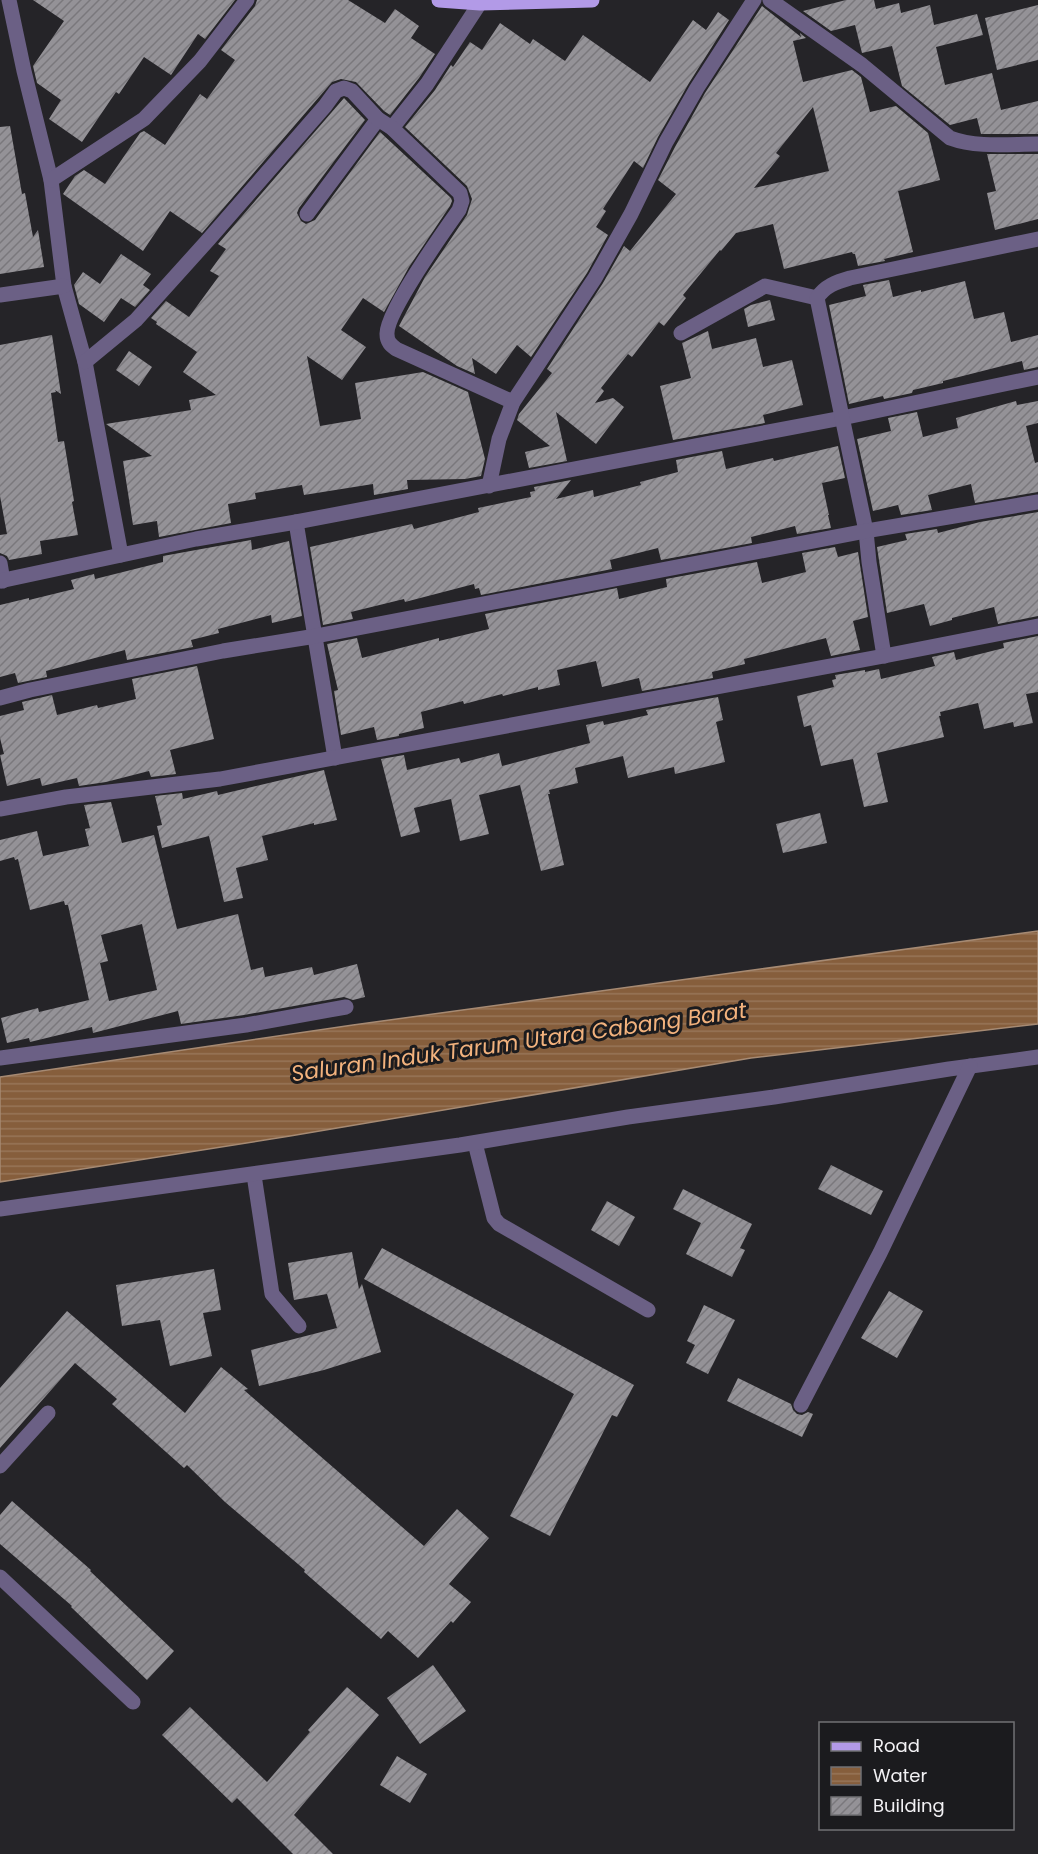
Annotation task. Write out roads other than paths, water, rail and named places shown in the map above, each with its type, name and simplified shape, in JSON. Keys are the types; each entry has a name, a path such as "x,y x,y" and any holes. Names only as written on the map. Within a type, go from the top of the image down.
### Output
{"main road":[{"path":"439,0 480,3 592,0"}],"street":[{"path":"9,0 51,180 64,286 85,362 121,555"},
{"path":"51,180 144,119 200,62 247,0"},
{"path":"489,486 499,439 513,402 595,278 697,88 754,0"},
{"path":"770,0 862,65 950,138 974,144 1038,144"},
{"path":"392,128 427,84 480,3"},
{"path":"85,362 136,320 217,230 336,91 344,88 352,91 378,119 392,128 460,194 462,201 459,210 420,267 390,320 387,332 388,342 396,349 513,402"},
{"path":"307,214 378,119"},
{"path":"884,656 866,531 817,298 822,290 850,278 1038,239"},
{"path":"0,295 64,286"},
{"path":"681,333 765,286 817,298"},
{"path":"0,563 2,581 196,539 489,486 842,418 1038,377"},
{"path":"0,698 223,651 316,636 866,531 1038,502"},
{"path":"296,522 335,758"},
{"path":"0,809 66,797 220,779 1038,626"},
{"path":"0,1058 246,1025 346,1007"},
{"path":"0,1209 475,1143 628,1117 1038,1057"},
{"path":"801,1405 880,1253 970,1066"},
{"path":"475,1143 494,1218 499,1224 648,1310"},
{"path":"254,1175 272,1294 299,1326"},
{"path":"0,1466 48,1413"},
{"path":"0,1577 133,1702"}],"water":[{"name":"Saluran Induk Tarum Utara Cabang Barat","path":"1038,931 1038,1024 751,1058 290,1136 0,1182 0,1077 353,1025"}]}
